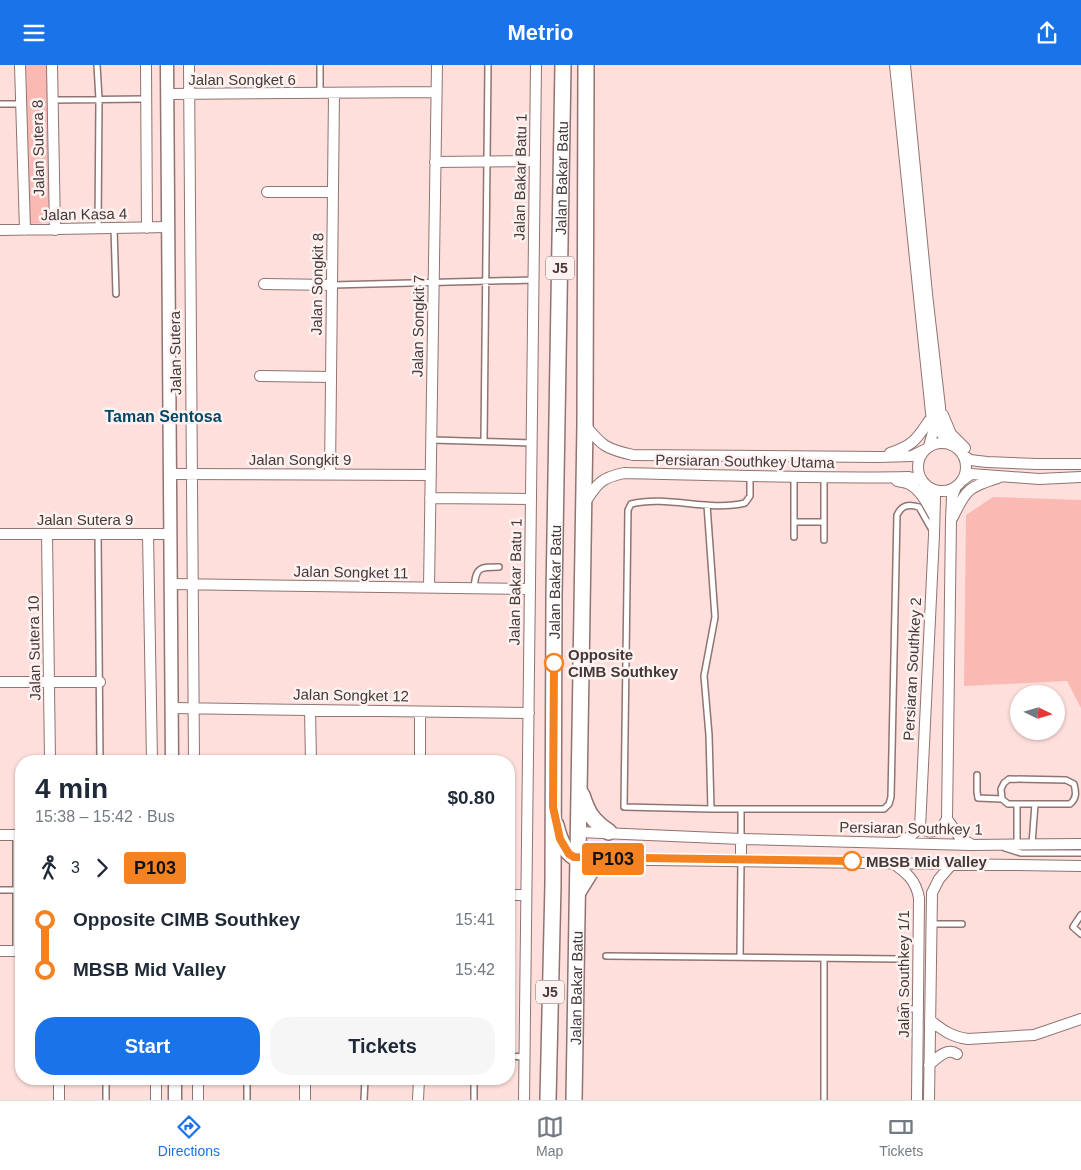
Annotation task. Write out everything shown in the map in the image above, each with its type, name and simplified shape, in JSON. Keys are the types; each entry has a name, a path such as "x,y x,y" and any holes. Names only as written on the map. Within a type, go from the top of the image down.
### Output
{"main road":[{"name":"Jalan Bakar Batu","path":"548,1100 563,65"},
{"name":"Jalan Bakar Batu","path":"574,1100 585,425 586,65"},
{"path":"579,784 590,815 596,823 609,832"},
{"path":"553,807 558,833 569,854 578,859"},
{"path":"552,884 565,847 578,832"},
{"path":"578,892 590,871 608,859"}],"street":[{"name":"Jalan Sutera 8","path":"20,65 25,230"},
{"name":"Jalan Sutera 8","path":"52,65 55,229"},
{"path":"146,65 147,228"},
{"name":"Jalan Sutera","path":"167,65 172,755"},
{"name":"Jalan Sutera","path":"189,65 194,755"},
{"name":"Jalan Songkit 7","path":"429,588 437,65"},
{"name":"Jalan Bakar Batu 1","path":"524,1100 536,65"},
{"path":"895,65 932,432 917,465 918,473 924,483 934,490 942,491 949,490 971,474 1039,479 1081,477"},
{"path":"905,65 940,407 941,433 948,443"},
{"name":"Jalan Songket 6","path":"167,94 436,92"},
{"name":"Jalan Songkit 8","path":"330,475 334,93"},
{"path":"435,162 535,161"},
{"path":"267,192 333,193"},
{"name":"Jalan Kasa 4","path":"0,230 168,227"},
{"path":"264,284 332,285"},
{"path":"260,376 331,377"},
{"path":"940,407 951,434 967,450 987,461"},
{"path":"878,457 912,444 931,417"},
{"name":"Persiaran Southkey Utama","path":"585,425 602,444 612,451 632,455 878,457 912,456 926,448"},
{"path":"926,448 938,443 948,443 970,460 1037,464 1081,464"},
{"path":"897,842 910,837 920,828 924,831 941,829 947,819 952,497 966,472 966,463 963,455"},
{"name":"Persiaran Southkey Utama","path":"583,506 601,481 624,473 750,475 794,478 910,477 924,483"},
{"name":"Jalan Songkit 9","path":"170,474 431,475"},
{"path":"951,520 964,495 971,488 1004,477"},
{"path":"886,478 910,484 925,500 934,517"},
{"name":"Persiaran Southkey 2","path":"920,828 934,535 934,497 924,483"},
{"path":"430,498 531,499"},
{"name":"Jalan Sutera 9","path":"0,534 170,533"},
{"name":"Jalan Sutera 10","path":"47,534 50,755"},
{"path":"148,534 152,755"},
{"name":"Jalan Songket 11","path":"171,584 530,589"},
{"path":"0,682 100,682"},
{"name":"Jalan Songket 12","path":"172,707 529,713"},
{"path":"310,710 310,755"},
{"path":"420,712 420,755"},
{"path":"947,819 961,839 971,845"},
{"name":"Persiaran Southkey 1","path":"578,832 741,839 971,845 1081,844"},
{"path":"0,835 15,835"},
{"path":"741,839 741,860"},
{"path":"578,859 1081,866"},
{"name":"Jalan Southkey 1/1","path":"890,862 911,878 917,887 917,1100"},
{"name":"Jalan Southkey 1/1","path":"929,1100 932,893 939,879 952,864"},
{"path":"515,895 526,895"},
{"path":"0,951 15,951"},
{"path":"930,1020 948,1034 968,1039 1034,1035 1081,1019"},
{"path":"930,1065 949,1051 958,1054"},
{"path":"58,1085 59,1100"},
{"path":"156,1085 156,1100"},
{"path":"175,1085 175,1100"},
{"path":"198,1085 198,1100"},
{"path":"305,1085 305,1100"},
{"path":"418,1100 419,1085"}],"lane":[{"path":"97,65 99,99 98,229"},
{"path":"320,65 320,93"},
{"path":"484,441 488,65"},
{"path":"52,100 146,99"},
{"path":"0,104 20,104"},
{"path":"114,228 116,294"},
{"path":"332,285 534,280"},
{"path":"431,440 532,443"},
{"path":"750,475 750,496 745,503 707,505 650,501 631,504 628,510 624,807 884,809 889,804 891,797 897,515 900,509 906,505 919,507 923,511 934,535"},
{"path":"794,478 794,537"},
{"path":"824,478 824,540"},
{"path":"707,505 715,617 704,676 712,809"},
{"path":"794,522 824,522"},
{"path":"98,534 100,755"},
{"path":"474,588 475,574 479,569 499,567"},
{"path":"977,775 978,798 1002,799 1008,804 1070,804 1074,801 1076,793 1074,784 1066,780 1009,779 1004,783 1002,799"},
{"path":"1017,804 1017,844"},
{"path":"1032,844 1036,804"},
{"path":"741,809 741,839"},
{"path":"994,844 1021,853 1081,853"},
{"path":"740,957 741,860"},
{"path":"0,890 15,890"},
{"path":"1081,915 1073,927 1081,934"},
{"path":"931,924 962,924"},
{"path":"606,956 901,959"},
{"path":"824,958 824,1100"},
{"path":"901,1009 917,1009"},
{"path":"515,1056 524,1057"},
{"path":"106,1085 106,1100"},
{"path":"247,1085 247,1100"},
{"path":"364,1100 365,1085"},
{"path":"474,1085 474,1100"}],"shaded area":[{"path":"26,65 47,65 50,223 29,224"},
{"path":"993,497 1081,500 1081,708 1067,681 964,686 966,515"}],"bus line":[{"name":"P103","path":"554,663 553,807 560,839 569,854 578,859 852,861"}],"place":[{"name":"Opposite CIMB Southkey","path":"554,663"},
{"name":"MBSB Mid Valley","path":"852,861"}],"district":[{"name":"Taman Sentosa","path":"163,416"}]}
